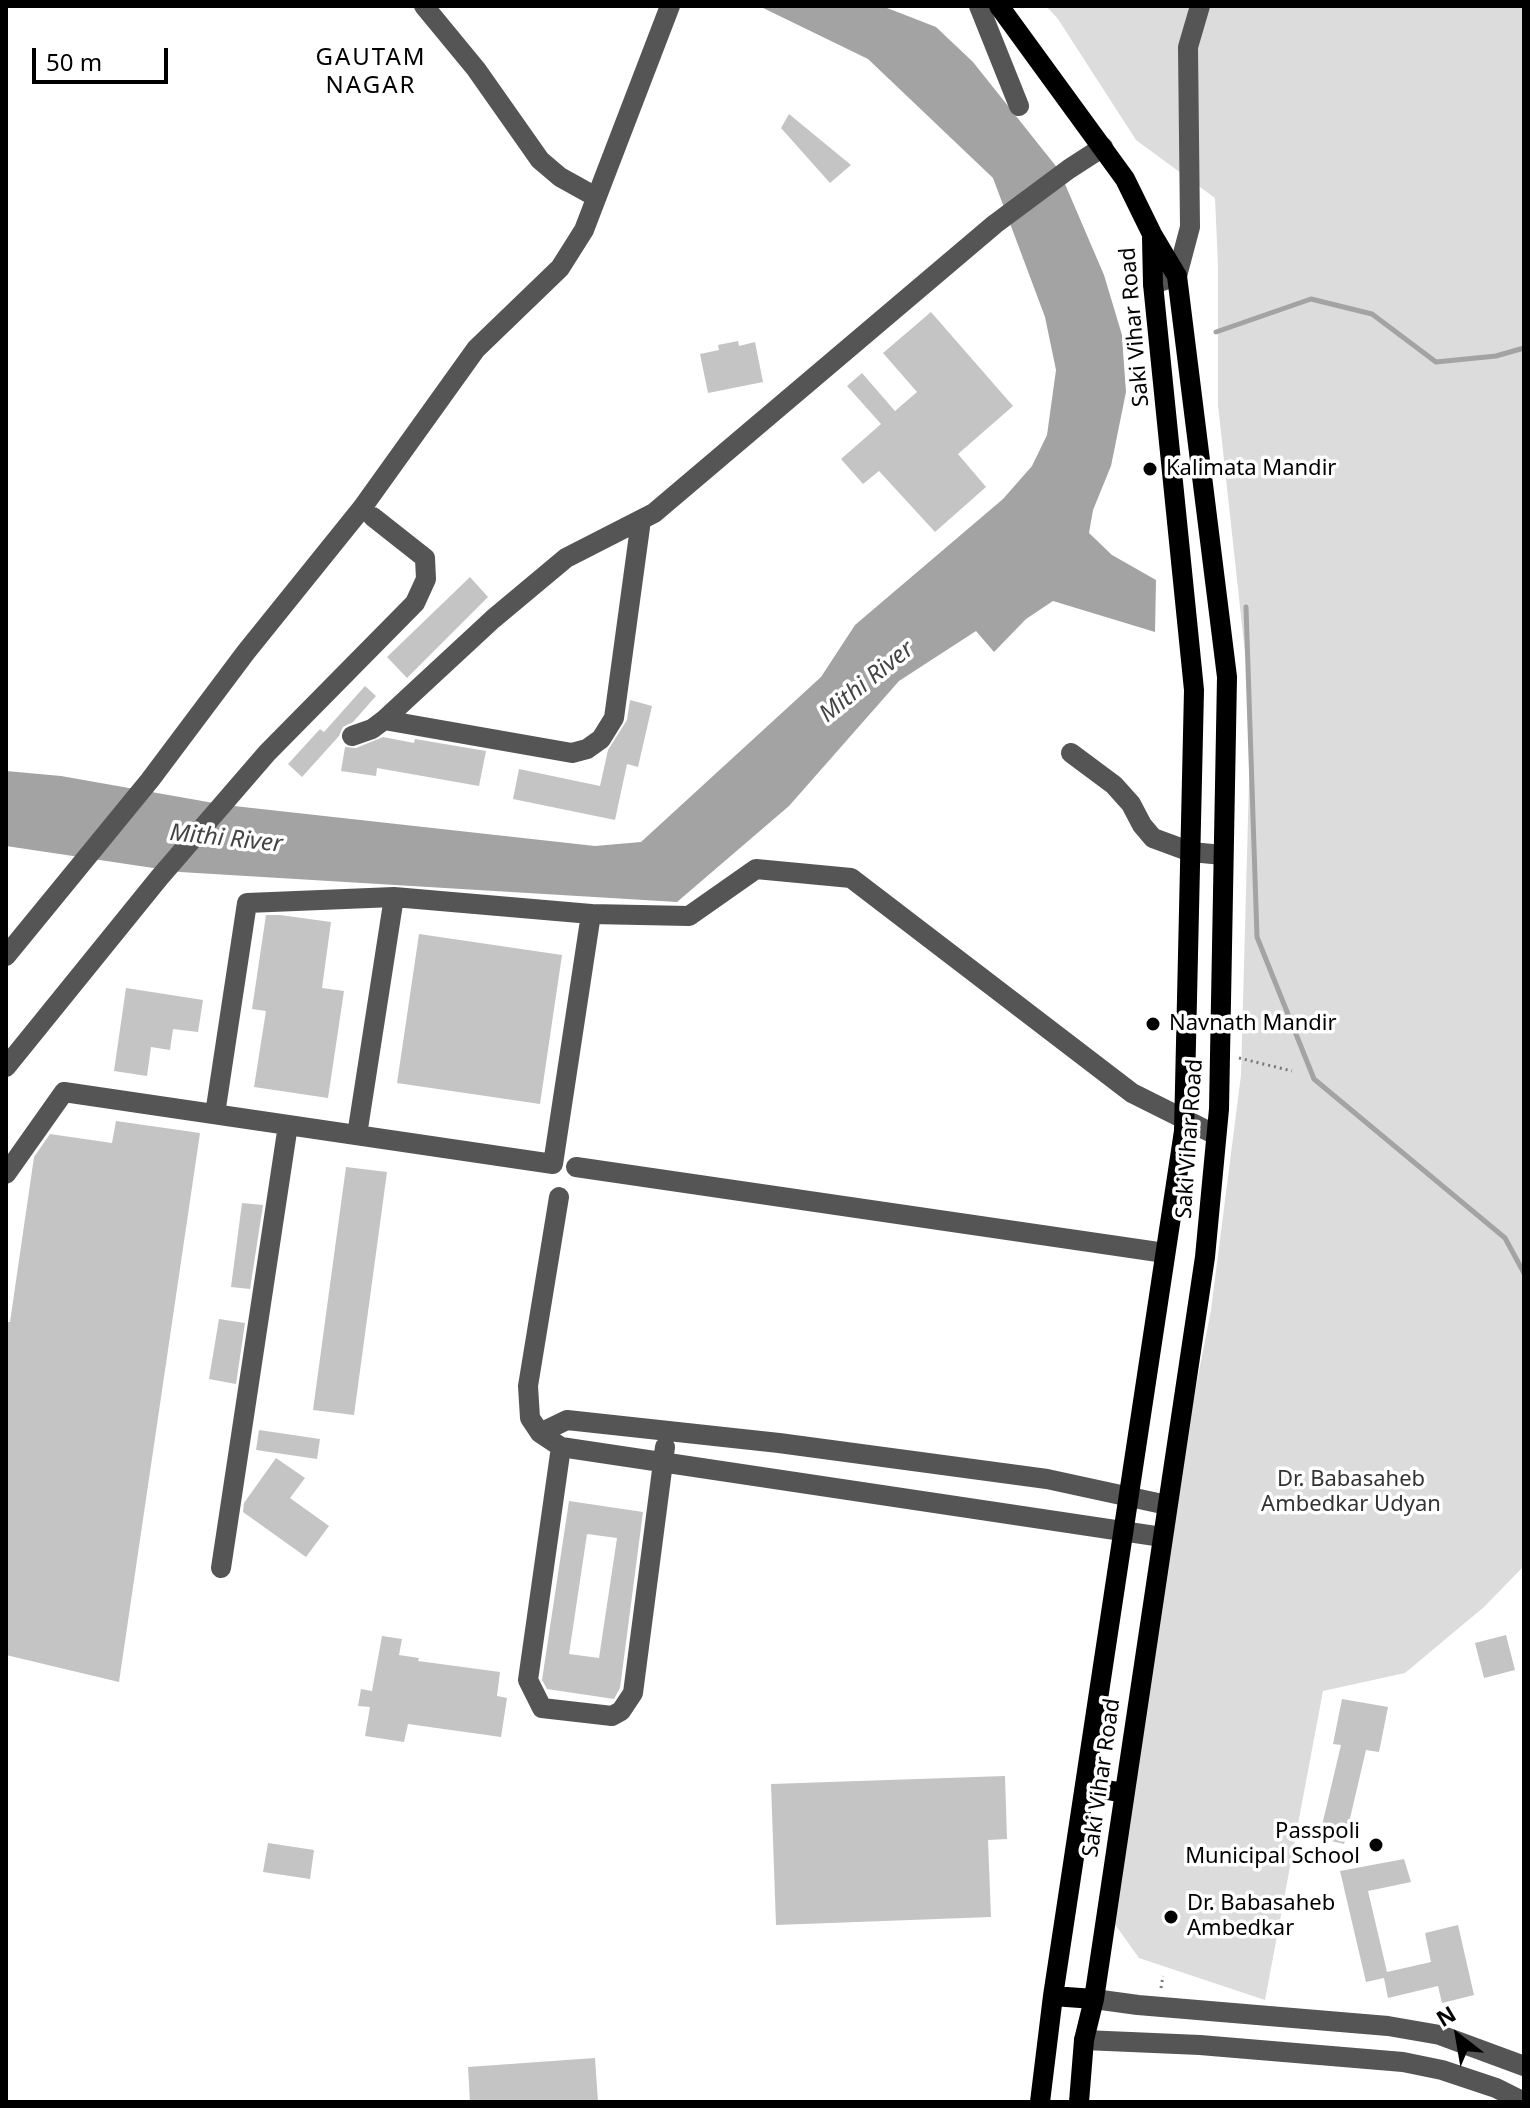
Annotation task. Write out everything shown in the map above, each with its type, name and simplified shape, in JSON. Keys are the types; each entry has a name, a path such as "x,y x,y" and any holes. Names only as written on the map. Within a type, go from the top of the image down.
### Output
{"main road":[{"path":"999,6 1125,179 1152,234"},
{"name":"Saki Vihar Road","path":"1079,2102 1084,2040 1094,1999 1205,1257 1220,1056 1227,677 1177,276 1152,234"},
{"name":"Saki Vihar Road","path":"1040,2102 1053,1996 1185,1119 1194,690 1153,284 1152,234"},
{"path":"1185,599 1217,598"},
{"path":"1193,745 1225,746"},
{"path":"1085,1786 1124,1793"},
{"path":"1053,1996 1094,1999"},
{"path":"1048,2039 1084,2040"}],"street":[{"path":"424,6 476,69 540,160 560,177 596,197"},
{"path":"6,956 150,780 246,652 362,508 476,349 560,268 584,230 670,6"},
{"path":"979,6 1019,106"},
{"path":"1153,284 1177,276 1190,227 1188,47 1200,6"},
{"path":"352,736 372,729 384,720 493,619 566,558 654,513 995,224 1103,147"},
{"path":"6,1067 159,878 267,753 415,603 426,579 425,558 373,517"},
{"path":"384,720 572,753 587,749 601,739 614,718 641,520"},
{"path":"1071,753 1114,785 1131,804 1153,838 1191,852 1223,855"},
{"path":"215,1114 247,903 394,897 591,914 689,916 756,869 851,878 1132,1093 1216,1135"},
{"path":"357,1135 394,897"},
{"path":"6,1174 64,1092 553,1164 591,914"},
{"path":"221,1568 288,1125"},
{"path":"576,1167 1165,1253"},
{"path":"559,1197 528,1386 530,1418 540,1433 561,1447 1162,1537"},
{"path":"540,1433 567,1420 779,1443 1047,1479 1167,1505"},
{"path":"561,1447 528,1680 542,1708 612,1716 621,1711 633,1693 666,1431"},
{"path":"776,1478 779,1443"},
{"path":"951,1504 957,1467"},
{"path":"1094,1999 1401,2028 1440,2035 1524,2066"},
{"path":"1084,2040 1200,2045 1403,2062 1455,2074 1496,2088 1524,2102"}],"path":[{"path":"1220,1056 1292,1071"}],"green space":[{"name":"Dr. Babasaheb Ambedkar Udyan","path":"1046,6 1524,6 1524,1566 1484,1607 1405,1673 1323,1691 1265,2000 1139,1958 1101,1905 1108,1835 1211,1310 1241,1075 1251,708 1218,405 1215,198 1136,140 1058,19"}],"water":[{"name":"Mithi River","path":"759,6 882,6 936,27 973,62 1059,170 1104,275 1122,335 1126,392 1111,466 1093,510 1089,533 1112,555 1156,580 1155,632 1053,601 1026,619 994,652 976,631 899,681 789,806 677,902 180,872 6,846 6,771 61,776 225,805 595,846 641,842 821,677 855,625 1003,499 1032,466 1047,435 1056,370 1045,317 993,178 868,59"}],"building":[{"path":"789,114 851,165 830,183 781,128"},
{"path":"931,312 1013,406 958,454 986,487 935,532 879,471 863,484 841,459 881,424 847,386 862,373 895,411 917,392 883,353"},
{"path":"738,341 739,346 755,342 763,382 708,393 700,354 719,350 718,345"},
{"path":"470,577 488,597 407,678 387,657"},
{"path":"365,686 376,696 353,722 343,727 339,736 302,777 288,764 320,729 324,732"},
{"path":"630,700 652,706 638,767 627,764 615,820 513,799 519,769 600,786 608,750 627,720"},
{"path":"383,737 486,751 479,786 377,768 376,776 341,771 345,747 356,748"},
{"path":"266,915 331,922 322,988 344,991 328,1098 254,1087 266,1011 252,1009"},
{"path":"419,934 562,955 540,1104 397,1083"},
{"path":"126,988 203,1000 198,1032 173,1029 170,1050 151,1047 147,1076 114,1071"},
{"path":"116,1121 200,1133 119,1682 6,1655 6,1322 10,1322 34,1157 50,1134 112,1143"},
{"path":"346,1167 387,1172 354,1415 313,1410"},
{"path":"242,1203 263,1205 250,1289 231,1287"},
{"path":"219,1319 245,1323 236,1384 209,1379"},
{"path":"259,1430 320,1439 317,1459 256,1450"},
{"path":"276,1458 305,1478 290,1498 329,1526 306,1557 243,1512 244,1503"},
{"path":"569,1501 643,1512 620,1688 614,1699 547,1689 542,1680","holes":["587,1534 617,1538 599,1658 569,1654"]},
{"path":"1506,1635 1515,1670 1484,1678 1475,1643"},
{"path":"382,1636 402,1639 399,1655 419,1658 418,1661 500,1672 497,1696 507,1698 501,1737 408,1724 404,1742 365,1736 370,1707 358,1706 361,1689 372,1691"},
{"path":"1342,1699 1388,1707 1379,1752 1366,1750 1344,1844 1319,1838 1341,1745 1333,1744"},
{"path":"1005,1776 1007,1839 988,1840 991,1917 776,1925 771,1784"},
{"path":"268,1843 314,1850 310,1879 263,1872"},
{"path":"1404,1859 1411,1882 1368,1891 1387,1972 1431,1962 1425,1933 1458,1925 1474,1995 1442,2003 1438,1986 1388,1998 1384,1978 1366,1982 1340,1871"},
{"path":"595,2058 598,2102 470,2102 468,2067"}],"waterway":[{"path":"1216,332 1311,299 1372,314 1436,362 1496,356 1524,348"},
{"path":"1246,607 1257,937 1314,1079 1505,1238 1524,1273"}],"place":[{"name":"Kalimata Mandir","path":"1150,469"},
{"name":"Navnath Mandir","path":"1153,1024"},
{"name":"Passpoli Municipal School","path":"1376,1845"},
{"name":"Dr. Babasaheb Ambedkar","path":"1171,1917"}],"district":[{"name":"GAUTAM NAGAR","path":"371,72"}]}
